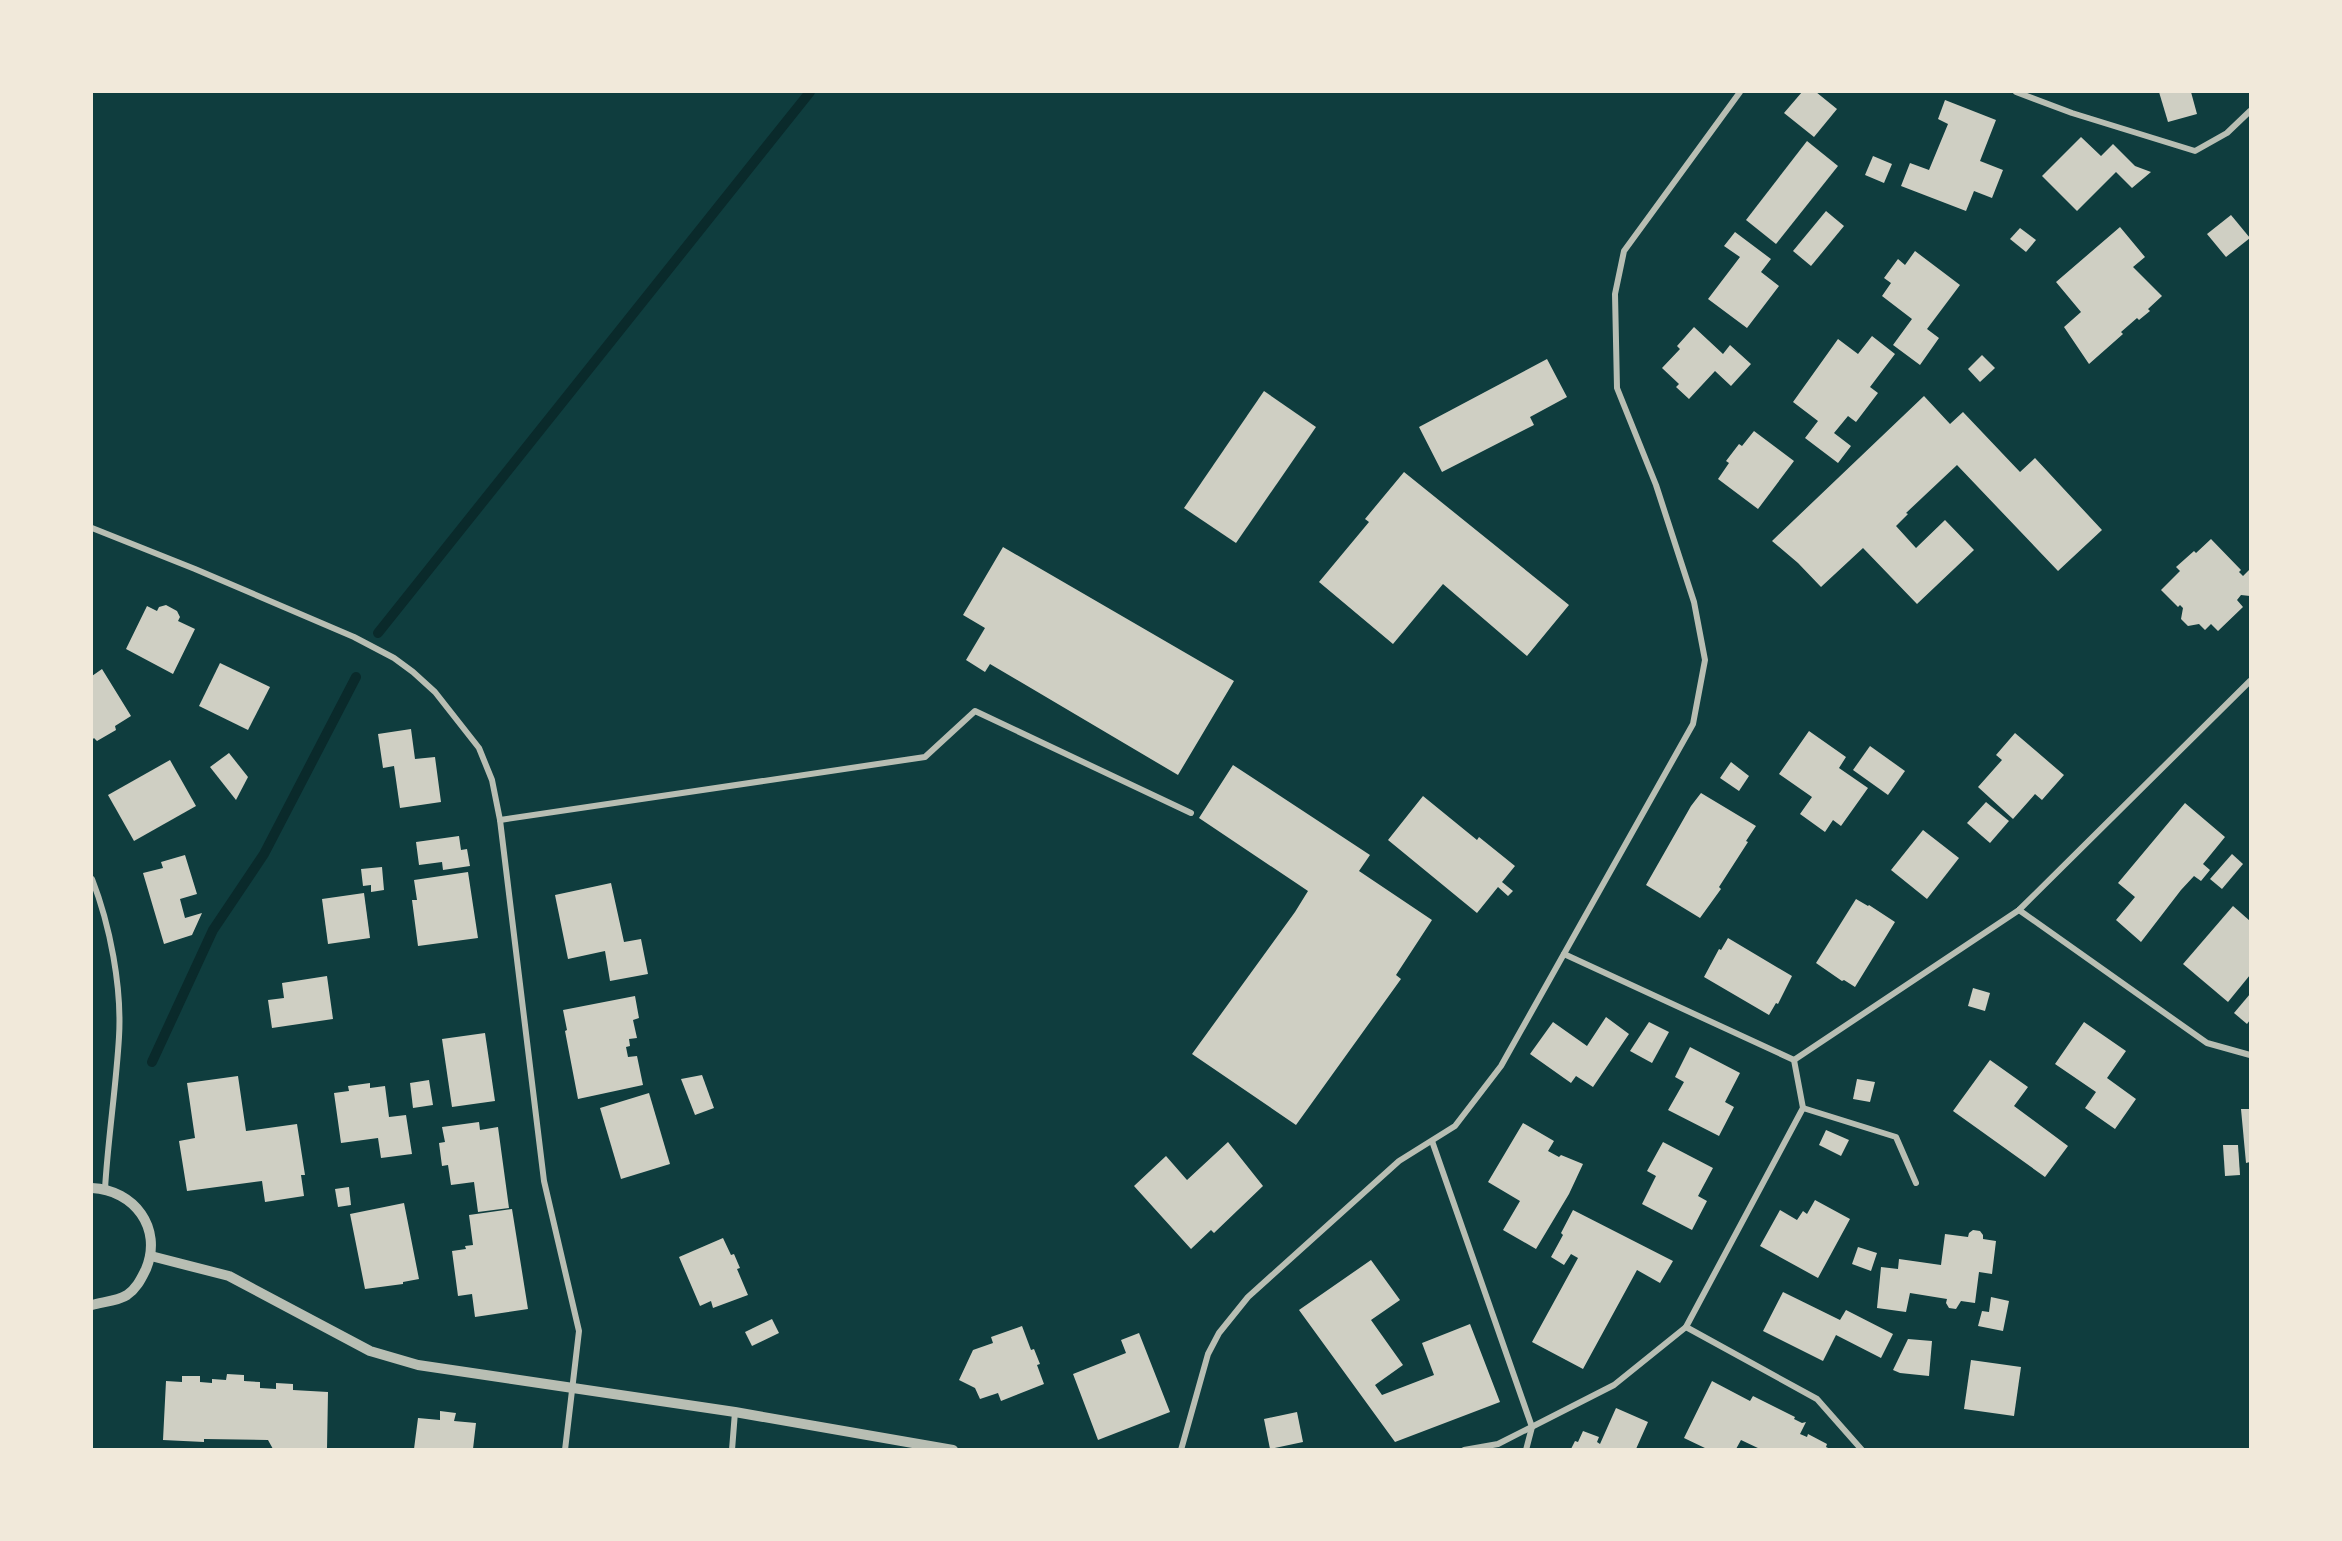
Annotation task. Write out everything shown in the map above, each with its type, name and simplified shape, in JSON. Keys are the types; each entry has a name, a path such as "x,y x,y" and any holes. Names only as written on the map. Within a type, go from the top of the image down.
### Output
{"street":[{"path":"1181,1449 1208,1354 1219,1333 1241,1306 1399,1161 1455,1126 1501,1066 1693,724 1705,660 1694,602 1656,485 1617,388 1615,294 1624,251 1740,92"},
{"path":"2016,92 2194,151 2227,133 2250,111"},
{"path":"92,528 354,637 394,658 435,692 479,748 492,780 500,820 544,1180 579,1331 565,1449"},
{"path":"1794,1060 2019,910 2250,681"},
{"path":"500,820 925,757 975,711 1191,813"},
{"path":"92,879 98,895 115,968 119,1035 105,1189"},
{"path":"2019,910 2207,1043 2250,1055"},
{"path":"1564,954 1794,1060"},
{"path":"1464,1449 1498,1444 1614,1385 1686,1327 1803,1108 1794,1060"},
{"path":"1803,1108 1896,1137 1916,1183"},
{"path":"1432,1141 1532,1427 1526,1449"},
{"path":"92,1188 105,1189 130,1201 142,1215 152,1237 151,1256 140,1282 126,1296 92,1305"},
{"path":"151,1256 229,1275 370,1351 418,1365 735,1412 953,1449"},
{"path":"1686,1327 1817,1399 1862,1449"},
{"path":"732,1449 735,1412"}],"building":[{"path":"1802,92 1816,92 1837,109 1814,137 1784,113"},
{"path":"2159,92 2191,92 2197,114 2168,122"},
{"path":"1945,100 1996,120 1980,161 2003,170 1992,198 1974,191 1966,211 1901,186 1910,163 1929,170 1948,124 1938,119"},
{"path":"2081,137 2101,156 2113,144 2135,166 2151,172 2132,188 2116,172 2077,211 2042,176"},
{"path":"1807,141 1838,166 1776,244 1746,220"},
{"path":"1873,156 1892,164 1884,183 1865,175"},
{"path":"1826,211 1844,226 1811,266 1793,251"},
{"path":"2231,215 2250,238 2226,257 2207,234"},
{"path":"2120,227 2145,257 2133,267 2162,296 2148,309 2150,311 2139,320 2137,318 2121,332 2123,334 2089,364 2064,327 2081,312 2056,282"},
{"path":"2020,228 2036,240 2026,252 2010,239"},
{"path":"1735,232 1771,259 1761,272 1779,286 1747,328 1708,299 1740,257 1724,246"},
{"path":"1915,251 1960,285 1927,329 1939,338 1920,365 1893,345 1912,319 1882,296 1891,283 1884,278 1898,259 1905,265"},
{"path":"1694,327 1723,354 1730,345 1751,364 1731,386 1715,371 1689,399 1676,387 1679,384 1662,368 1680,349 1677,346"},
{"path":"1872,336 1895,354 1870,387 1878,393 1856,422 1848,416 1834,433 1851,446 1838,463 1805,438 1818,421 1793,402 1838,339 1858,354"},
{"path":"1982,355 1995,368 1980,382 1968,369"},
{"path":"1547,359 1567,397 1530,417 1534,425 1442,472 1419,427"},
{"path":"1264,391 1316,427 1236,543 1184,508"},
{"path":"1924,396 1950,424 1963,412 2020,472 2035,458 2102,530 2058,571 1957,465 1906,513 1908,514 1896,526 1916,548 1945,520 1974,550 1917,604 1863,548 1821,587 1772,541"},
{"path":"1754,431 1794,461 1758,509 1718,479 1729,463 1726,461 1739,444 1742,446"},
{"path":"1404,472 1569,605 1527,656 1443,584 1393,644 1319,582 1369,522 1365,519"},
{"path":"2211,539 2241,570 2239,572 2243,576 2250,569 2250,596 2241,595 2237,600 2243,607 2218,631 2211,624 2205,630 2199,624 2188,626 2181,619 2183,608 2180,605 2178,607 2161,590 2180,571 2176,567"},
{"path":"1003,547 1234,681 1178,775 990,664 985,672 966,660 985,628 963,615"},
{"path":"166,605 177,611 180,617 178,621 195,629 173,674 126,649 147,606 157,611 159,607"},
{"path":"220,663 270,687 248,730 199,706"},
{"path":"102,669 131,716 115,726 116,730 97,741 94,738 92,740 92,676"},
{"path":"411,729 415,759 435,757 441,802 400,808 394,766 383,768 378,734"},
{"path":"1809,731 1846,757 1839,768 1868,788 1841,826 1833,820 1825,832 1800,814 1812,797 1779,774"},
{"path":"2015,733 2064,775 2042,800 2035,794 2013,819 1978,787 2002,760 1996,755"},
{"path":"1870,746 1905,771 1888,795 1853,770"},
{"path":"229,753 248,777 236,800 210,767"},
{"path":"170,760 196,806 134,841 108,795"},
{"path":"1731,762 1749,776 1739,791 1720,778"},
{"path":"1233,765 1370,855 1359,871 1432,920 1396,975 1401,979 1296,1125 1192,1054 1308,891 1199,818"},
{"path":"1701,793 1756,826 1719,887 1721,889 1700,918 1646,885 1691,806"},
{"path":"1423,796 1477,840 1479,837 1515,866 1502,882 1513,891 1508,896 1498,887 1477,913 1388,840"},
{"path":"1986,802 2009,821 1990,843 1967,823"},
{"path":"2185,803 2225,837 2203,864 2210,870 2201,881 2194,876 2141,942 2116,920 2135,897 2118,883"},
{"path":"1923,830 1959,858 1927,899 1891,870"},
{"path":"459,836 461,850 467,849 470,866 443,870 442,862 419,865 416,842"},
{"path":"2232,854 2243,864 2222,889 2210,879"},
{"path":"185,855 197,894 180,899 185,918 202,913 192,935 164,944 143,873 163,868 161,862"},
{"path":"382,867 384,890 371,892 371,885 363,886 361,869"},
{"path":"468,872 478,938 418,946 412,900 417,900 414,880"},
{"path":"611,883 624,942 641,939 648,974 610,981 605,951 568,959 555,895"},
{"path":"364,893 370,938 328,944 322,899"},
{"path":"1856,899 1895,922 1855,987 1816,963"},
{"path":"2233,906 2250,921 2250,975 2228,1002 2183,964"},
{"path":"1728,938 1792,976 1778,1004 1776,1003 1769,1015 1704,977 1719,949 1721,950"},
{"path":"327,976 333,1019 272,1028 268,1000 284,998 282,983"},
{"path":"1973,988 1990,993 1985,1011 1968,1006"},
{"path":"2250,994 2250,1020 2247,1024 2234,1013"},
{"path":"635,996 639,1018 633,1020 637,1038 629,1039 630,1046 626,1047 628,1057 637,1056 643,1085 578,1099 563,1010"},
{"path":"1606,1017 1629,1034 1593,1087 1576,1076 1571,1083 1530,1054 1553,1022 1587,1046"},
{"path":"1649,1022 1669,1032 1652,1063 1630,1051"},
{"path":"2084,1022 2126,1051 2107,1078 2136,1099 2115,1129 2085,1108 2096,1092 2055,1064"},
{"path":"485,1033 495,1101 452,1107 442,1039"},
{"path":"1690,1047 1740,1073 1725,1102 1734,1107 1719,1136 1668,1110 1684,1082 1675,1077"},
{"path":"1990,1060 2028,1087 2014,1106 2068,1146 2045,1177 1953,1111"},
{"path":"702,1075 714,1108 695,1115 681,1079"},
{"path":"238,1076 246,1131 297,1124 305,1175 301,1175 304,1196 265,1202 262,1181 187,1191 179,1141 195,1138 187,1083"},
{"path":"1857,1079 1875,1082 1870,1102 1853,1099"},
{"path":"429,1080 433,1105 413,1108 410,1083"},
{"path":"370,1083 370,1088 385,1086 389,1117 406,1115 412,1154 381,1158 378,1138 341,1143 334,1093 349,1091 348,1086"},
{"path":"649,1093 670,1164 621,1179 600,1108"},
{"path":"2241,1109 2250,1109 2250,1162 2246,1163"},
{"path":"479,1122 480,1130 498,1127 509,1208 478,1212 474,1182 451,1185 448,1165 442,1166 439,1143 445,1142 442,1127"},
{"path":"1523,1123 1554,1141 1548,1151 1583,1164 1569,1194 1536,1249 1503,1230 1520,1201 1488,1182"},
{"path":"1826,1130 1849,1140 1841,1156 1819,1145"},
{"path":"1228,1142 1263,1186 1214,1233 1211,1230 1191,1249 1134,1186 1166,1156 1187,1180"},
{"path":"1663,1142 1713,1168 1698,1196 1707,1201 1692,1230 1642,1204 1656,1176 1647,1171"},
{"path":"2223,1145 2238,1145 2240,1175 2225,1176"},
{"path":"349,1187 351,1205 338,1207 335,1189"},
{"path":"1815,1200 1850,1219 1818,1278 1760,1246 1780,1210 1797,1220 1803,1211 1807,1214"},
{"path":"404,1203 419,1279 403,1282 403,1284 365,1289 350,1214"},
{"path":"512,1209 528,1309 475,1317 472,1294 458,1296 452,1251 466,1249 465,1246 473,1245 469,1215"},
{"path":"1573,1210 1673,1261 1660,1283 1637,1270 1583,1369 1532,1342 1578,1258 1571,1254 1564,1265 1551,1257"},
{"path":"1973,1230 1980,1231 1983,1239 1996,1241 1992,1274 1979,1272 1975,1303 1961,1301 1956,1309 1949,1308 1946,1303 1947,1299 1910,1293 1906,1312 1877,1308 1881,1267 1898,1269 1899,1259 1941,1265 1945,1234 1968,1237"},
{"path":"723,1238 731,1255 734,1254 740,1268 737,1269 748,1295 713,1308 711,1301 700,1306 679,1257"},
{"path":"1858,1247 1877,1253 1871,1271 1852,1264"},
{"path":"1371,1260 1400,1300 1371,1320 1403,1365 1375,1385 1382,1395 1434,1375 1422,1343 1470,1324 1500,1402 1395,1442 1299,1310"},
{"path":"1783,1292 1840,1320 1846,1310 1893,1334 1881,1358 1836,1335 1823,1361 1763,1331"},
{"path":"1991,1297 2009,1301 2003,1331 1978,1326 1982,1311 1989,1312"},
{"path":"772,1319 779,1333 752,1346 745,1332"},
{"path":"1022,1326 1031,1350 1034,1349 1040,1364 1037,1365 1044,1384 1001,1401 998,1393 980,1399 975,1388 959,1380 973,1350 993,1343 991,1337"},
{"path":"1139,1333 1170,1412 1098,1440 1073,1374 1126,1353 1121,1340"},
{"path":"1908,1339 1932,1341 1929,1376 1900,1373 1893,1370"},
{"path":"1971,1360 2021,1367 2014,1416 1964,1409"},
{"path":"227,1374 244,1375 244,1381 260,1382 260,1388 276,1389 276,1383 293,1384 293,1390 328,1392 327,1449 273,1449 268,1440 204,1439 204,1442 163,1440 166,1381 182,1382 182,1376 200,1376 200,1382 212,1383 212,1379 226,1380"},
{"path":"1712,1381 1750,1401 1753,1396 1795,1417 1794,1419 1802,1423 1806,1422 1800,1434 1807,1437 1808,1434 1827,1444 1826,1447 1830,1449 1760,1449 1741,1440 1736,1449 1707,1449 1684,1438"},
{"path":"1616,1408 1648,1422 1636,1449 1571,1449 1575,1441 1578,1442 1583,1431 1599,1437 1597,1442 1600,1444"},
{"path":"440,1411 456,1413 454,1421 476,1423 473,1449 414,1449 418,1418 440,1420"},
{"path":"1297,1412 1303,1442 1270,1449 1264,1419"}],"waterway":[{"path":"378,633 810,92"},
{"path":"152,1062 213,930 264,854 356,677"}]}
